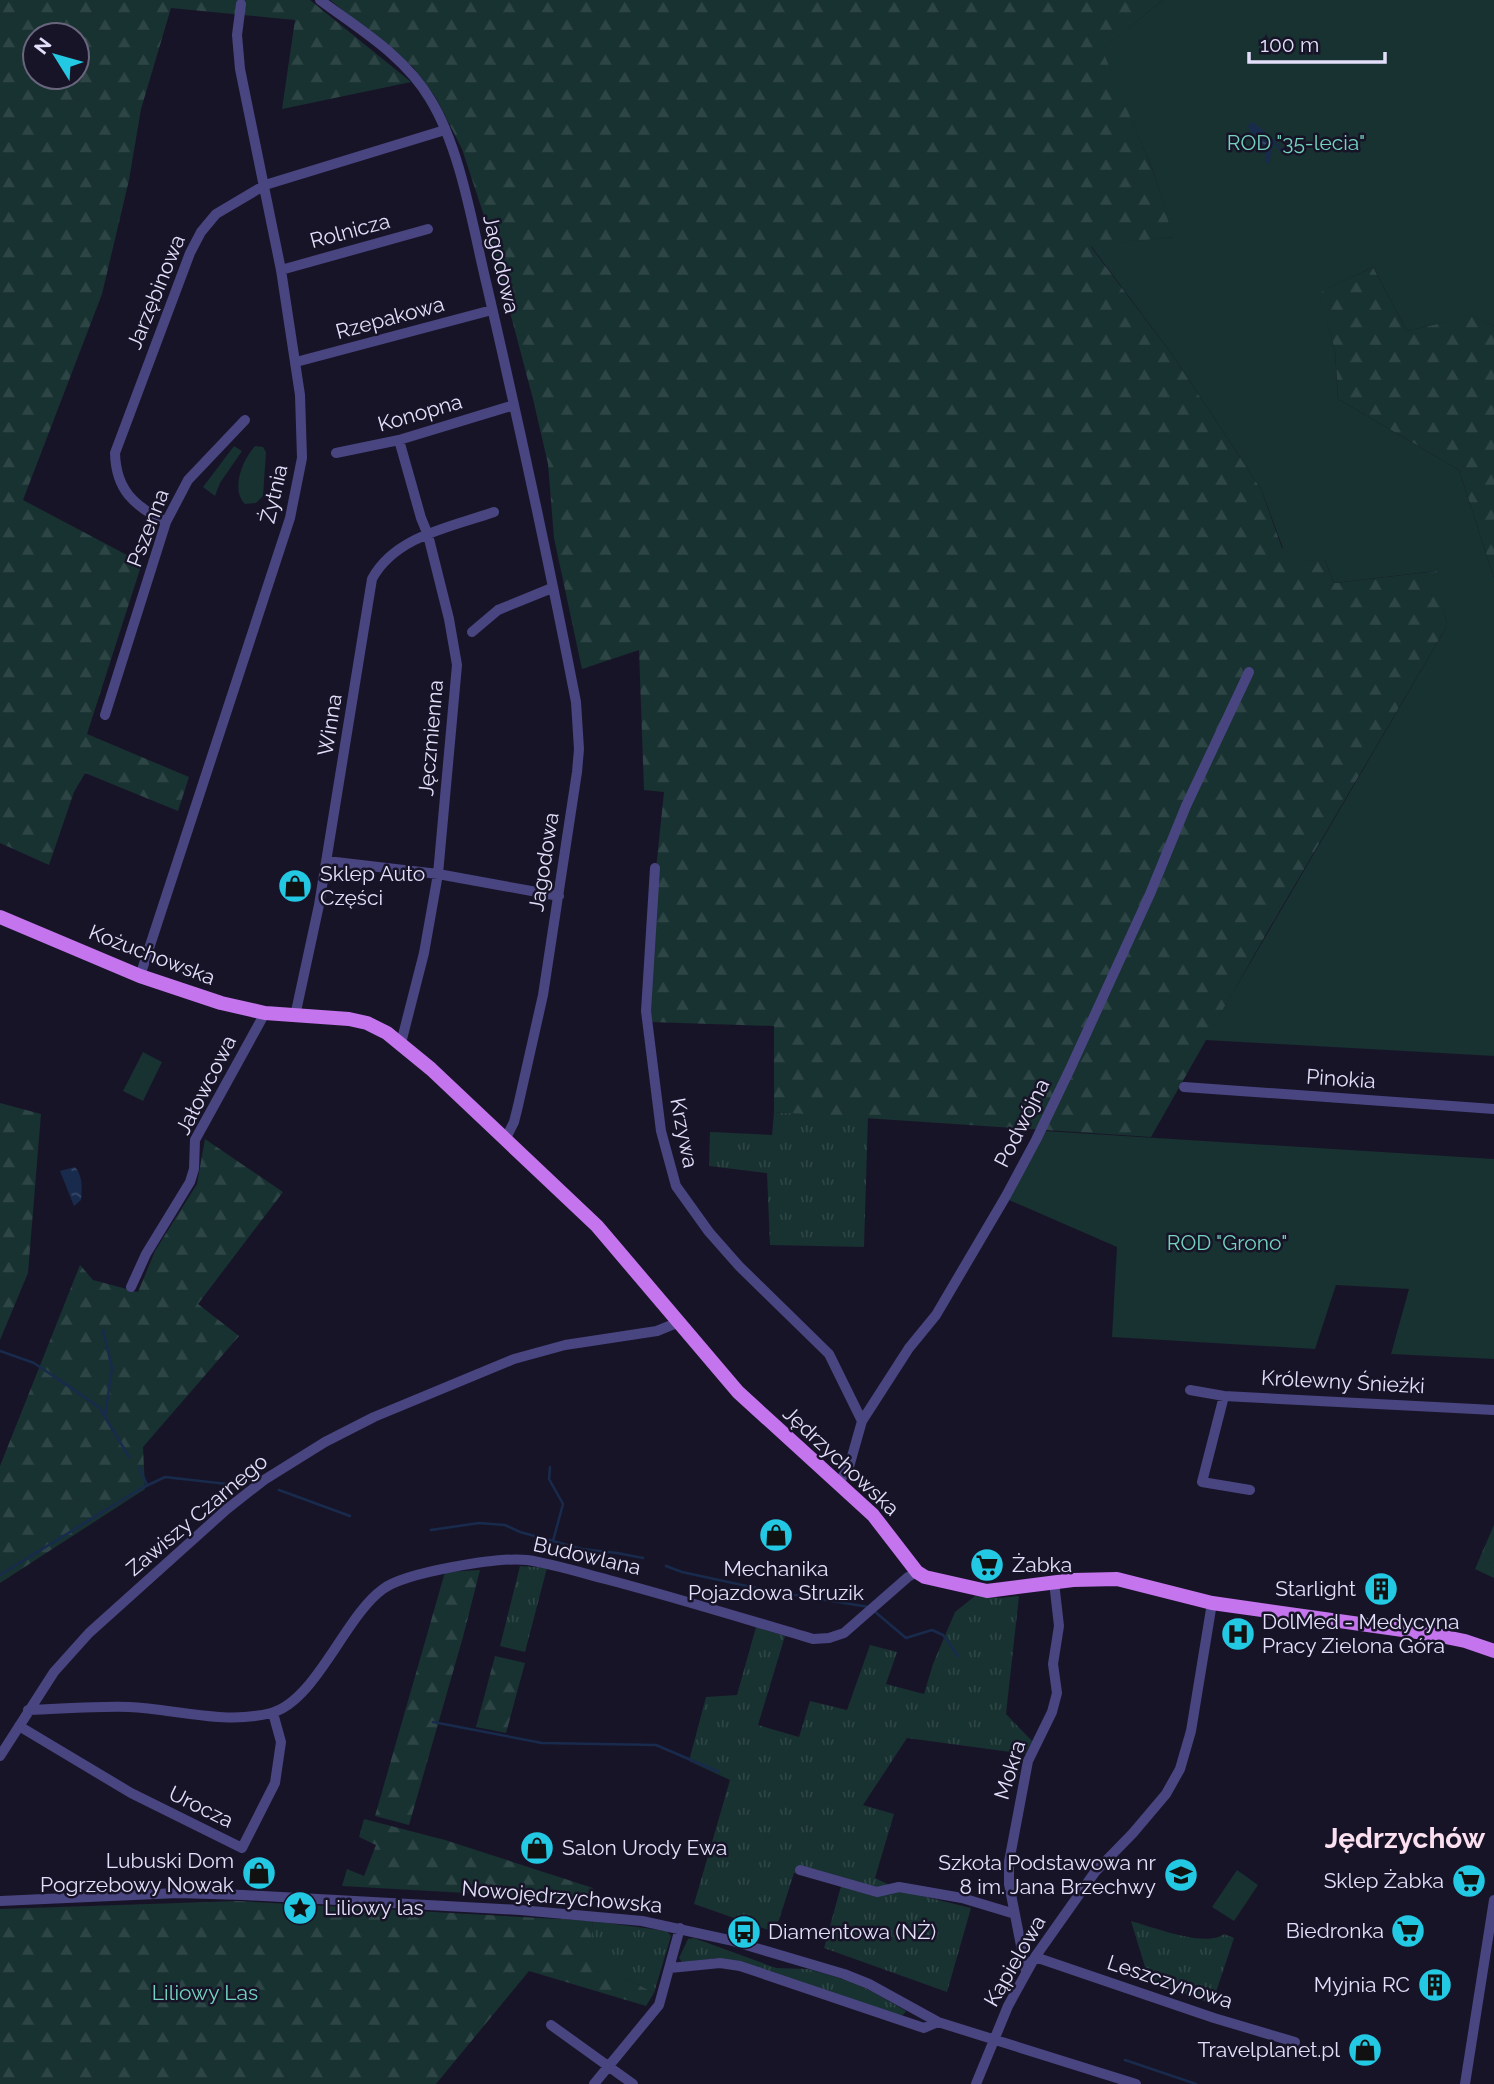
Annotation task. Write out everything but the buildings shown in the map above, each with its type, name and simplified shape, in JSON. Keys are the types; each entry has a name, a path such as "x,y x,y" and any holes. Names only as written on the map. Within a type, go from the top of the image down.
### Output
{"main road":[{"name":"Kożuchowska","path":"0,917 140,976 221,1003 265,1013 295,1016"},
{"name":"Jędrzychowska","path":"295,1016 358,1020 377,1027 401,1043 506,1138 611,1240 738,1392 873,1515 917,1572"},
{"path":"917,1572 933,1580 987,1591 1099,1578 1129,1581 1212,1603 1431,1634 1494,1651"}],"street":[{"name":"Jagodowa","path":"320,0 409,70 431,100 445,130 468,203 514,405 576,702 577,772 559,896 530,1056 514,1122 506,1138"},
{"name":"Żytnia","path":"140,976 276,564 296,494 302,440 296,362 281,270 239,59 237,35 241,4"},
{"name":"Jarzębinowa","path":"166,522 150,514 129,496 121,485 116,470 115,453 192,248 216,214 265,186 445,130"},
{"name":"Rolnicza","path":"281,270 428,229"},
{"name":"Rzepakowa","path":"296,362 492,310"},
{"name":"Konopna","path":"336,453 399,440 514,405"},
{"name":"Pszenna","path":"105,715 166,522 188,480 245,420"},
{"name":"Jęczmienna","path":"399,440 428,535 449,619 457,665 438,874 424,953 401,1043"},
{"name":"Winna","path":"295,1016 327,861 372,579 388,556 409,543 494,512"},
{"path":"472,632 499,610 552,588"},
{"name":"Podwójna","path":"839,1482 849,1467 862,1421 909,1348 942,1305 1030,1151 1076,1057 1249,672"},
{"path":"327,861 438,874 559,896"},
{"name":"Krzywa","path":"655,869 646,1011 661,1131 676,1186 725,1250 828,1354 862,1421"},
{"name":"Jałowcowa","path":"131,1287 146,1254 190,1182 194,1168 195,1140 265,1013"},
{"name":"Pinokia","path":"1184,1087 1494,1109"},
{"name":"Zawiszy Czarnego","path":"0,1756 28,1710 72,1651 113,1611 245,1494 325,1442 374,1417 530,1353 657,1331 679,1322"},
{"name":"Królewny Śnieżki","path":"1190,1390 1224,1396 1494,1410"},
{"path":"1224,1396 1202,1482 1250,1490"},
{"name":"Budowlana","path":"273,1713 295,1698 363,1610 383,1589 418,1573 525,1560 653,1591 813,1639 839,1636 917,1572"},
{"name":"Mokra","path":"1026,1971 1009,1881 1009,1862 1028,1760 1052,1712 1057,1693 1053,1664 1059,1626 1054,1582"},
{"name":"Kąpielowa","path":"976,2084 1008,2006 1035,1957 1092,1876 1166,1794 1180,1769 1191,1731 1212,1603"},
{"path":"28,1710 128,1707 235,1718 273,1713"},
{"name":"Urocza","path":"19,1726 131,1793 242,1848 275,1783 281,1742 273,1713"},
{"path":"800,1870 877,1892 899,1887 962,1898 1015,1914"},
{"name":"Nowojędrzychowska","path":"0,1900 178,1893 243,1895 598,1916 680,1928 751,1946 852,1977 938,2022 1136,2084"},
{"path":"1465,2084 1494,1900"},
{"path":"594,2084 659,2006 680,1928"},
{"name":"Leszczynowa","path":"1035,1957 1214,2018 1294,2042"},
{"path":"670,1968 720,1963 740,1966 924,2028 938,2022"},
{"path":"551,2025 633,2084"}],"green space":[{"path":"0,0 310,0 411,82 282,109 295,20 171,8 141,109 129,180 102,294 23,500 142,563 87,734 189,777 178,811 85,773 74,792 49,865 0,843"},
{"path":"330,0 1163,0 1103,49 1155,176 1174,237 1091,247 1171,353 1261,489 1282,548 1325,560 1334,583 1438,571 1447,626 1269,929 1151,1137 774,1112 774,1026 650,1022 650,927 664,792 644,790 639,650 582,669 554,538 548,464 533,399 487,225 462,149 436,98 413,67"},
{"name":"ROD \"35-lecia\"","path":"1163,0 1494,0 1494,326 1473,316 1407,331 1373,267 1319,293 1335,351 1338,399 1459,470 1494,578 1494,1056 1205,1040 1447,626 1437,571 1334,583 1325,560 1288,562 1261,489 1171,353 1091,246 1173,237 1155,176 1102,49"},
{"path":"1373,267 1407,331 1473,315 1494,326 1494,578 1459,470 1338,399 1335,351 1318,293"},
{"path":"234,446 242,451 220,483 215,496 203,487"},
{"path":"255,446 263,447 266,452 263,496 256,503 245,504 238,482 246,458"},
{"path":"143,1052 162,1062 143,1101 123,1091"},
{"path":"0,1103 41,1114 28,1273 0,1340"},
{"path":"774,1112 868,1117 864,1247 770,1245 767,1173 709,1166 710,1132 772,1135"},
{"name":"ROD \"Grono\"","path":"1045,1131 1494,1159 1494,1359 1391,1354 1409,1289 1336,1285 1315,1349 1112,1337 1117,1247 1009,1200"},
{"path":"205,1139 283,1192 198,1304 239,1336 143,1447 145,1489 0,1583 0,1466 80,1265 93,1280 138,1292 155,1251 197,1184"},
{"path":"1494,1525 1494,1578 1475,1569"},
{"path":"520,1566 547,1568 525,1652 500,1646"},
{"path":"480,1570 409,1825 375,1816 445,1572"},
{"path":"975,1596 1019,1596 1006,1714 1032,1741 1025,1754 907,1738 863,1805 894,1814 875,1878 902,1891 971,1908 947,1992 824,1948 841,1886 794,1873 779,1920 771,1931 694,1904 730,1780 689,1761 706,1697 737,1695 756,1627 785,1636 758,1725 799,1737 810,1701 847,1710 870,1645 897,1652 886,1684 924,1694 933,1664 955,1612"},
{"path":"495,1656 525,1663 506,1733 476,1727"},
{"path":"364,1819 445,1840 593,1888 591,1900 342,1886 347,1869 364,1876 376,1845 359,1837"},
{"path":"1237,1870 1258,1885 1234,1921 1212,1907"},
{"name":"Liliowy Las","path":"238,1901 593,1921 589,1959 654,1993 646,2006 529,1971 436,2084 0,2084 0,1909"},
{"path":"593,1921 667,1931 671,1936 654,1993 588,1959"},
{"path":"1131,1921 1192,1938 1215,1938 1224,1934 1234,1938 1212,2004 1149,1980"},
{"path":"694,1938 776,1968 808,1969 850,1981 906,2011 899,2015 733,1961 719,1958 682,1962 679,1958 688,1939"}],"water":[{"path":"1252,122 1274,139 1269,164 1265,162 1265,147 1254,139 1248,126"},
{"path":"75,1167 81,1179 82,1191 81,1200 74,1206 60,1171"}],"waterway":[{"path":"1273,141 1283,152"},
{"path":"103,1330 112,1368 105,1416"},
{"path":"0,1351 34,1363 99,1407 129,1457"},
{"path":"139,1467 147,1485"},
{"path":"550,1467 549,1479 563,1504 553,1541"},
{"path":"0,1575 140,1489 165,1477 245,1486"},
{"path":"279,1490 350,1516"},
{"path":"431,1530 479,1523 505,1525 520,1532 582,1549 643,1558"},
{"path":"666,1566 770,1591 869,1607"},
{"path":"874,1611 906,1638 932,1630 943,1635 958,1656"},
{"path":"433,1722 542,1743 656,1745 719,1772"},
{"path":"1125,2060 1196,2084"}],"place":[{"name":"Sklep Auto Części","path":"295,886"},
{"name":"Mechanika Pojazdowa Struzik","path":"776,1535"},
{"name":"Żabka","path":"987,1565"},
{"name":"Starlight","path":"1381,1589"},
{"name":"DolMed - Medycyna Pracy Zielona Góra","path":"1238,1634"},
{"name":"Salon Urody Ewa","path":"537,1848"},
{"name":"Lubuski Dom Pogrzebowy Nowak","path":"259,1873"},
{"name":"Szkoła Podstawowa nr 8 im. Jana Brzechwy","path":"1181,1875"},
{"name":"Sklep Żabka","path":"1469,1881"},
{"name":"Liliowy las","path":"300,1908"},
{"name":"Biedronka","path":"1408,1931"},
{"name":"Diamentowa (NŻ)","path":"744,1932"},
{"name":"Myjnia RC","path":"1435,1985"},
{"name":"Travelplanet.pl","path":"1365,2050"}],"district":[{"name":"Jędrzychów","path":"1405,1838"}]}
